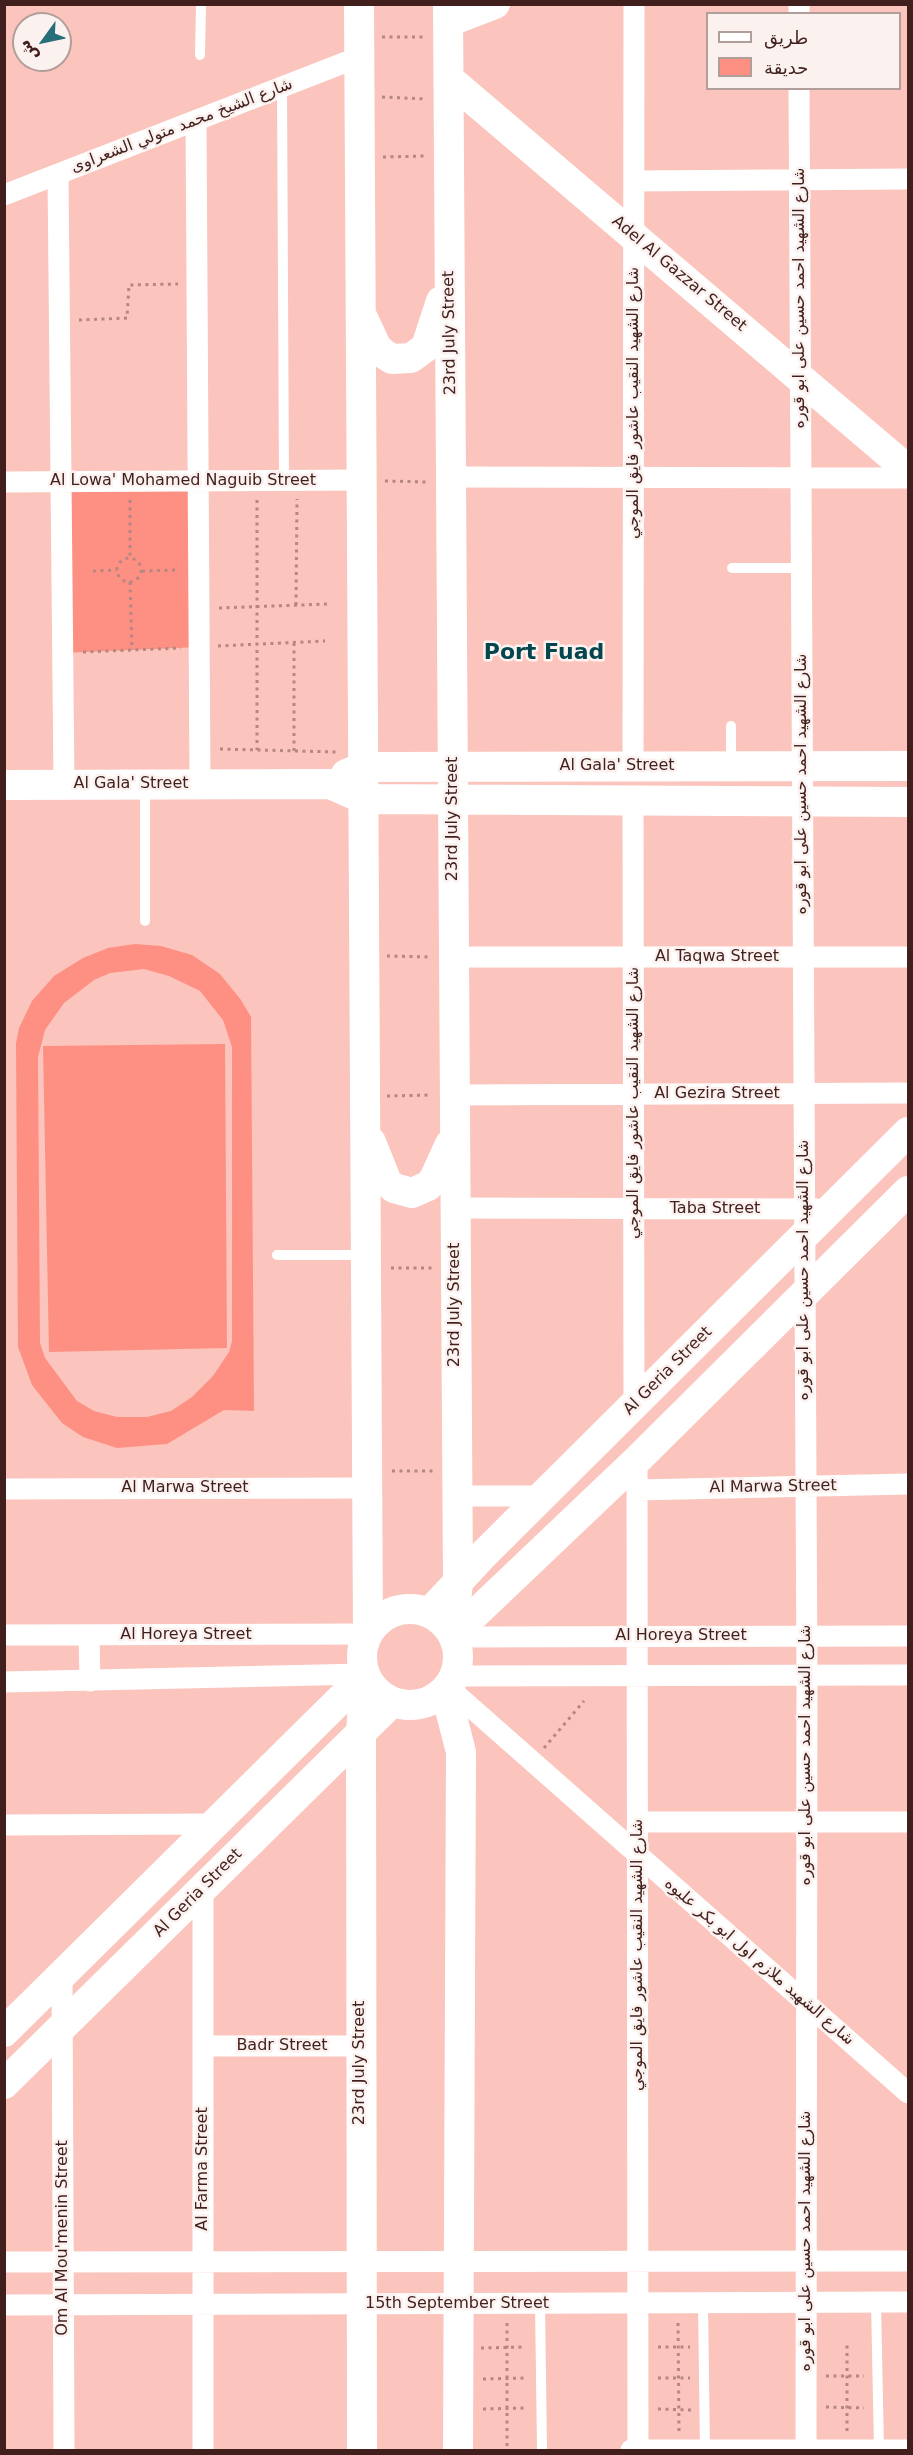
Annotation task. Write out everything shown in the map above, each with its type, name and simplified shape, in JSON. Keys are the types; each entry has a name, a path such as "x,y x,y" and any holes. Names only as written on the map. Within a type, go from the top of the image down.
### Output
{"main road":[{"path":"359,4 367,1633 361,1660 365,1675 376,1692 392,1702 415,1705 426,1703 449,1684"},
{"path":"448,21 495,4"},
{"name":"23rd July Street","path":"448,21 452,480 453,1095 458,1583 453,1636"},
{"name":"Adel Al Gazzar Street","path":"449,89 634,236 909,470"},
{"path":"362,315 377,348 392,359 411,358 426,347 430,339 450,269"},
{"name":"Al Gala' Street","path":"330,783 363,760 453,767 801,764 909,766"},
{"name":"Al Gala' Street","path":"4,785 330,783 364,800 802,799 909,802"},
{"path":"364,1109 382,1175 394,1188 402,1192 412,1193 428,1186 454,1134"},
{"name":"Al Geria Street","path":"430,1612 634,1405 813,1218 909,1132"},
{"path":"453,1636 637,1460 909,1191"},
{"path":"367,1633 375,1623 395,1610 407,1608 430,1612 443,1621 453,1636 458,1657 449,1684 461,1752 458,2451"},
{"path":"4,2032 365,1675"},
{"name":"23rd July Street","path":"362,2451 361,1733 365,1675"},
{"name":"Al Geria Street","path":"4,2084 392,1702"}],"street":[{"name":"شارع الشهيد النقيب عاشور فايق الموجي","path":"633,766 634,4"},
{"name":"شارع الشيخ محمد متولي الشعراوى","path":"4,195 282,87 359,47"},
{"name":"شارع الشهيد احمد حسين على ابو قوره","path":"799,90 803,1094 813,1218 804,1295 807,1675 806,2450"},
{"path":"196,121 200,784"},
{"path":"58,175 64,785"},
{"path":"634,181 909,179"},
{"path":"452,480 909,478"},
{"name":"Al Lowa' Mohamed Naguib Street","path":"4,482 362,480"},
{"name":"شارع الشهيد النقيب عاشور فايق الموجي","path":"633,801 634,1405"},
{"name":"Al Taqwa Street","path":"453,957 909,957"},
{"name":"Al Gezira Street","path":"453,1095 909,1093"},
{"name":"Taba Street","path":"454,1208 634,1209 813,1218"},
{"name":"شارع الشهيد النقيب عاشور فايق الموجي","path":"637,1460 638,2450"},
{"name":"Al Marwa Street","path":"4,1489 366,1479"},
{"path":"456,1484 542,1496"},
{"name":"Al Marwa Street","path":"637,1490 909,1484"},
{"name":"Al Horeya Street","path":"4,1635 367,1633"},
{"path":"89,1635 90,1681"},
{"name":"Al Horeya Street","path":"453,1636 909,1636"},
{"path":"4,1682 365,1675"},
{"path":"449,1684 637,1676 909,1675"},
{"name":"شارع الشهيد ملازم اول ابو بكر عليوه","path":"449,1684 532,1762 909,2093"},
{"path":"638,1822 909,1822"},
{"path":"4,1825 212,1824"},
{"name":"Al Farma Street","path":"203,1887 203,2451"},
{"name":"Om Al Mou'menin Street","path":"63,1975 64,2451"},
{"name":"Badr Street","path":"203,2046 360,2046"},
{"path":"4,2262 909,2261"},
{"name":"15th September Street","path":"4,2305 909,2302"},
{"path":"631,2451 909,2450"}],"lane":[{"path":"200,56 201,4"},
{"path":"282,87 291,481"},
{"path":"732,568 801,568"},
{"path":"731,726 731,766"},
{"path":"145,784 145,921"},
{"path":"277,1255 365,1261"},
{"path":"876,2302 879,2450"},
{"path":"540,2303 542,2451"},
{"path":"703,2303 705,2450"}],"path":[{"path":"359,47 448,21"},
{"path":"359,96 449,89"},
{"path":"360,157 449,156"},
{"path":"59,320 127,318 129,285 197,284"},
{"path":"362,480 452,480"},
{"path":"257,481 257,750"},
{"path":"291,481 296,605"},
{"path":"129,482 130,558"},
{"path":"130,558 140,563 142,571 138,579 130,582 119,577 117,570 121,561 130,558"},
{"path":"93,571 117,570"},
{"path":"142,571 199,570"},
{"path":"130,582 132,650"},
{"path":"199,609 329,604"},
{"path":"294,643 294,751"},
{"path":"200,748 294,751 363,760"},
{"path":"364,955 453,957"},
{"path":"364,1109 453,1095"},
{"path":"365,1261 455,1269"},
{"path":"366,1479 456,1484"},
{"path":"532,1762 584,1701"},
{"path":"678,2303 679,2450"},
{"path":"507,2304 507,2451"},
{"path":"847,2343 847,2450"},
{"path":"458,2348 541,2347"},
{"path":"638,2347 704,2347"},
{"path":"806,2376 878,2377"},
{"path":"458,2380 541,2378"},
{"path":"638,2378 704,2378"},
{"path":"806,2407 878,2408"},
{"path":"458,2410 541,2408"},
{"path":"638,2409 705,2410"}],"green space":[{"path":"61,482 198,482 199,647 63,653"},
{"path":"135,944 161,946 192,955 220,974 241,1000 251,1017 254,1411 224,1410 167,1444 117,1448 83,1437 62,1423 32,1385 18,1347 16,1043 19,1028 32,1001 54,976 83,958 108,948","holes":["144,969 169,976 200,991 223,1020 232,1047 232,1341 229,1352 213,1376 192,1397 171,1411 147,1417 117,1417 94,1411 77,1401 45,1358 40,1343 38,1057 45,1030 64,1003 94,980 110,973"]},
{"path":"225,1044 227,1348 49,1352 43,1046"}],"district":[{"name":"Port Fuad","path":"544,653"}]}
